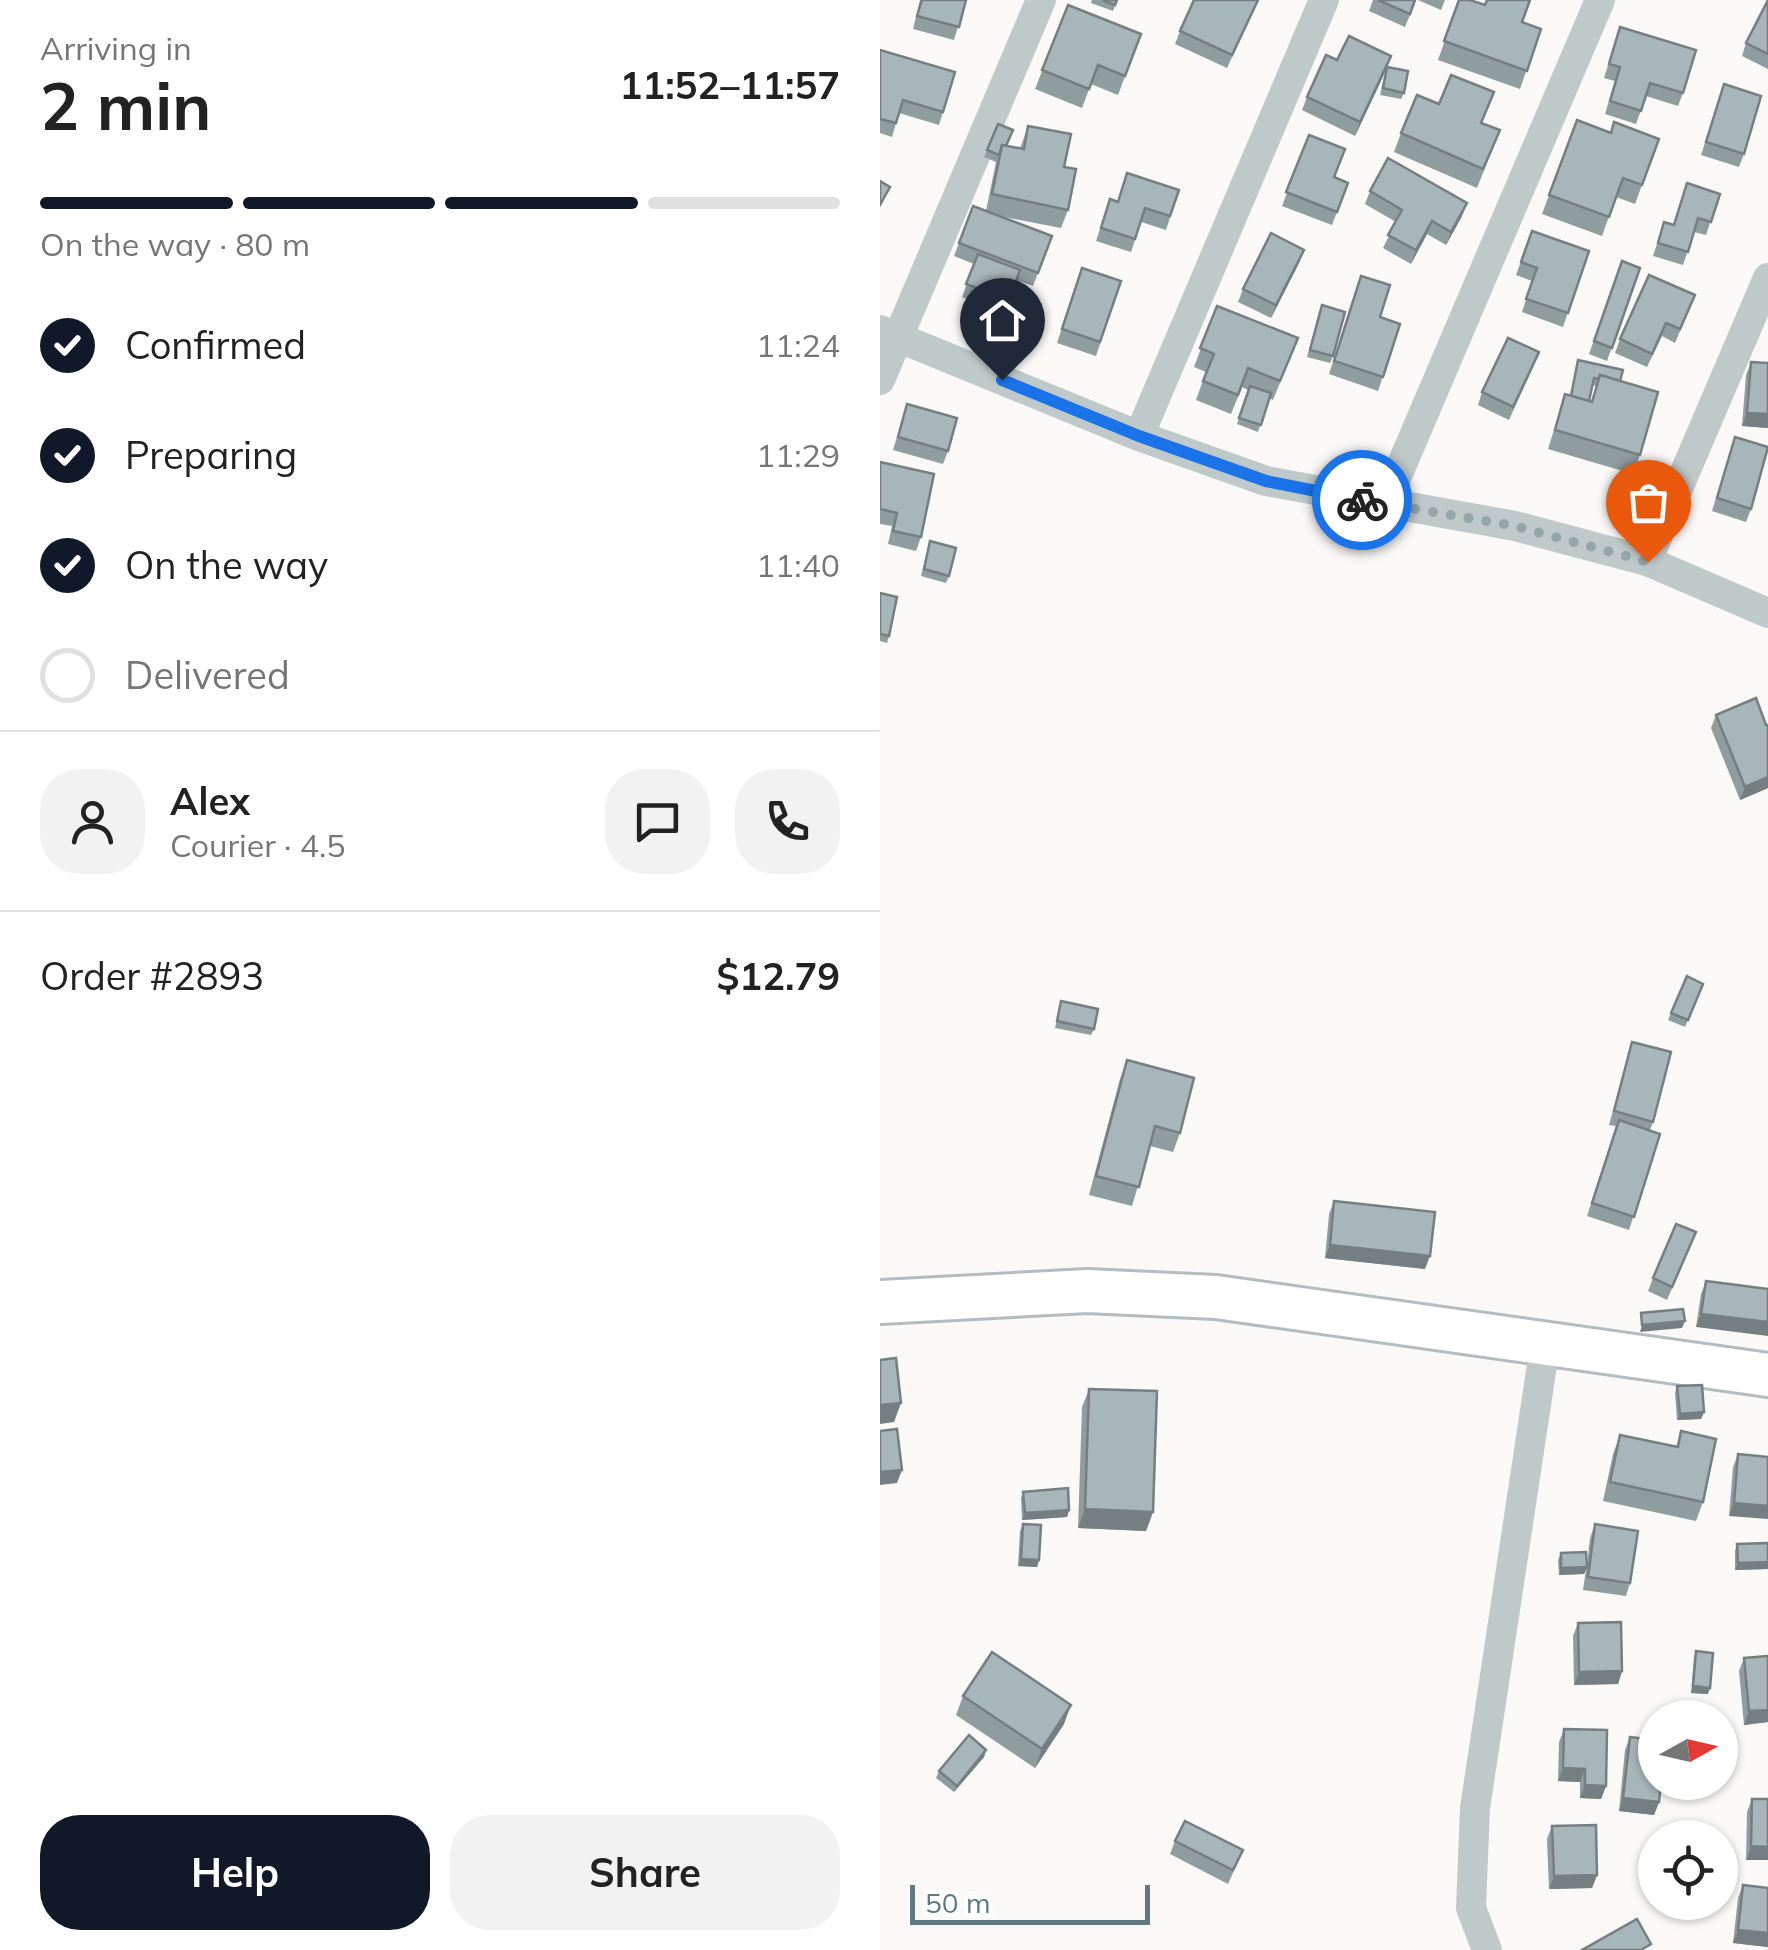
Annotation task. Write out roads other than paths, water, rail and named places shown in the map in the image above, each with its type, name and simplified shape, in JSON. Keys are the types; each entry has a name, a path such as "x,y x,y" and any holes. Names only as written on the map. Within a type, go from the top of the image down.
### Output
{"street":[{"path":"880,380 890,334 1041,0"},
{"path":"1139,436 1324,0"},
{"path":"1385,504 1600,0"},
{"path":"1648,562 1768,278"},
{"path":"890,334 1139,436 1266,481 1515,526 1648,562 1768,613"},
{"path":"880,1302 1087,1291 1216,1297 1545,1346 1768,1374"},
{"path":"1486,1950 1472,1908 1475,1808 1545,1346"}]}
